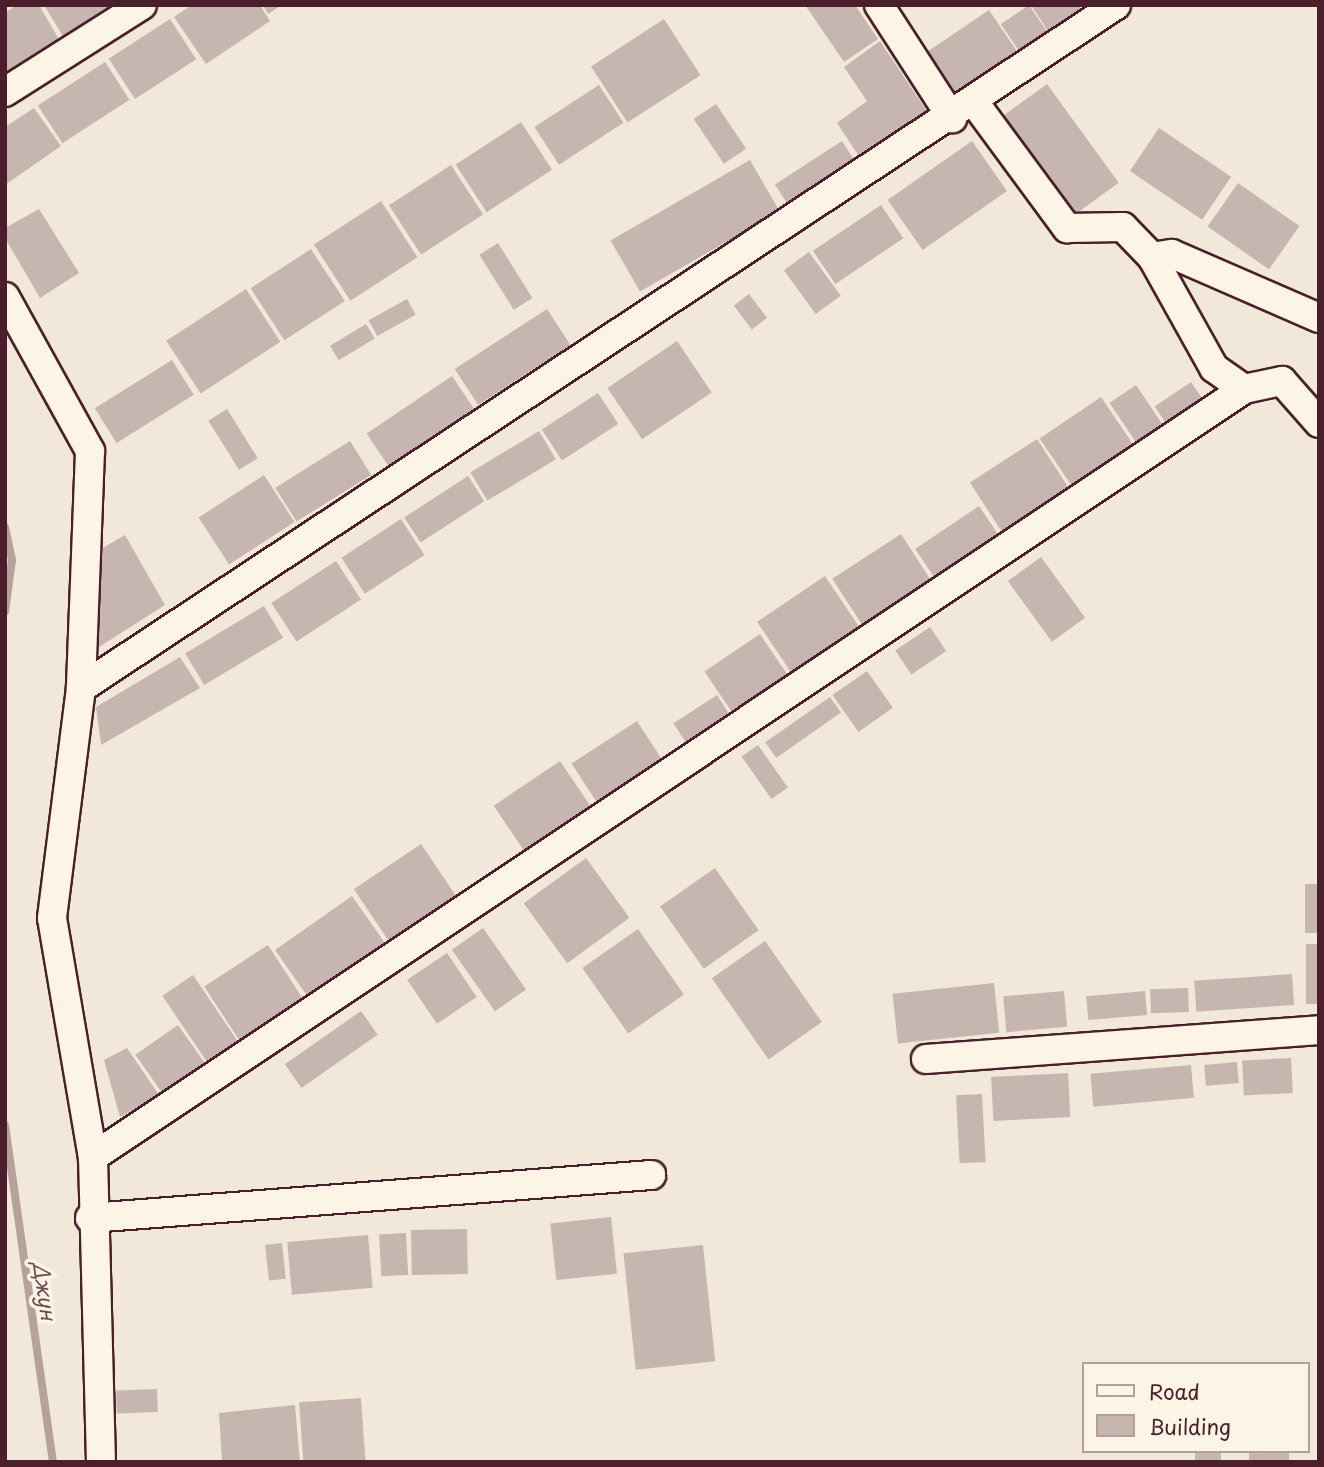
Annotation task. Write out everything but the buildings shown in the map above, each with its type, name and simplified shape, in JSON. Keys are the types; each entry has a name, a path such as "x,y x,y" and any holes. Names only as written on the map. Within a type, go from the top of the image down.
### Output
{"street":[{"path":"5,92 142,5"},
{"path":"879,5 963,110 1067,228 1123,227 1152,257 1214,368 1244,389"},
{"path":"81,688 963,110 1116,5"},
{"path":"1152,257 1172,254 1319,318"},
{"path":"5,297 90,451 81,688 52,918 93,1157 90,1219 101,1462"},
{"path":"93,1157 1244,389 1282,381 1319,423"},
{"path":"926,1059 1319,1030"},
{"path":"90,1219 652,1175"}],"waterway":[{"name":"Джун","path":"5,527 12,560 5,612"},
{"name":"Джун","path":"5,1125 53,1462"}]}
